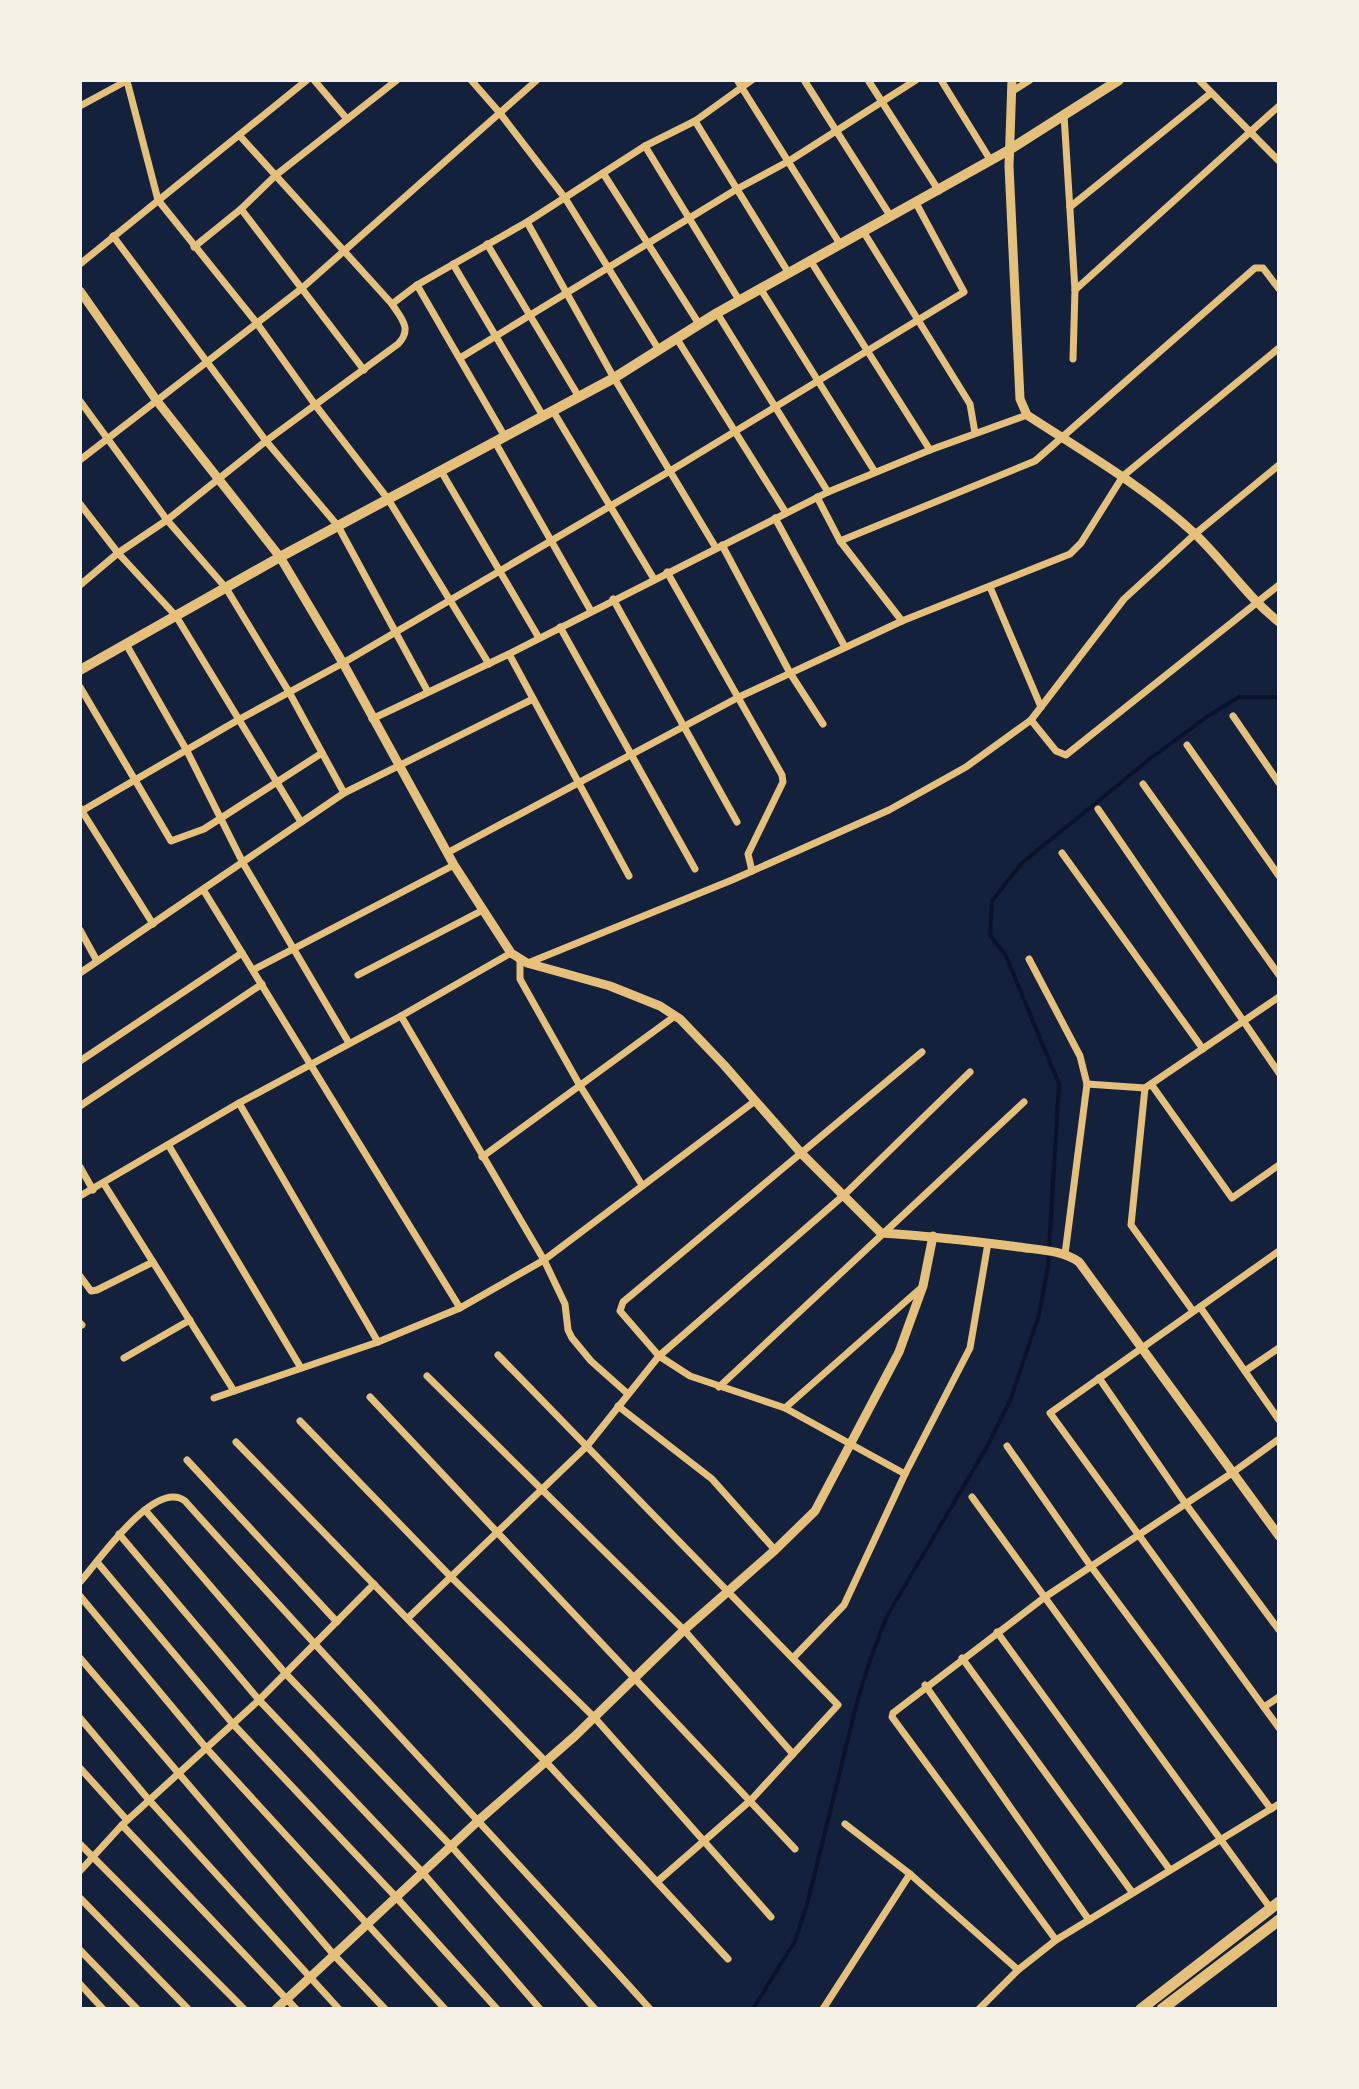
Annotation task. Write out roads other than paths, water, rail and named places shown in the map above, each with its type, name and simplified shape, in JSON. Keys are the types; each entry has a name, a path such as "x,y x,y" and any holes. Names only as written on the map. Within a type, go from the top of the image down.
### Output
{"main road":[{"path":"80,670 280,557 614,378 739,300 991,161 1119,80"},
{"path":"1141,2009 1275,1905"},
{"path":"1170,2007 1279,1920"}],"street":[{"path":"80,106 128,80 158,200 256,322 388,499 489,664"},
{"path":"80,264 307,80"},
{"path":"314,80 347,119"},
{"path":"194,247 241,209 276,175 397,80"},
{"path":"471,80 565,198 659,350"},
{"path":"80,460 301,289 537,80"},
{"path":"737,80 840,244"},
{"path":"392,304 417,285 527,222 645,146 695,121 752,80"},
{"path":"804,80 891,217"},
{"path":"868,80 939,191"},
{"path":"460,358 737,189 837,132 916,80"},
{"path":"941,80 991,161"},
{"path":"1012,80 1009,150 1020,399 1027,415 1123,476 1195,534 1256,604 1279,622"},
{"path":"1011,92 1030,80"},
{"path":"1199,80 1279,161"},
{"path":"1070,207 1211,93"},
{"path":"1075,290 1279,106"},
{"path":"1064,115 1075,290 1073,359"},
{"path":"695,121 788,272"},
{"path":"80,585 118,553 167,520 266,441 398,344 406,333 407,327 392,304 239,135"},
{"path":"645,146 739,300"},
{"path":"603,173 699,324"},
{"path":"153,924 80,810 343,663 670,471 964,292 916,203"},
{"path":"241,209 364,370"},
{"path":"527,222 614,378 719,546 790,673 823,724"},
{"path":"863,231 970,404 975,433"},
{"path":"113,236 266,441 338,526 428,692"},
{"path":"487,244 579,397"},
{"path":"810,260 930,450"},
{"path":"453,264 495,336 610,506 654,579"},
{"path":"840,541 1035,461 1255,268 1263,268 1279,289"},
{"path":"417,285 460,358 550,541 591,611"},
{"path":"760,288 875,472"},
{"path":"80,291 157,401 280,557 343,663 447,853 511,953 524,961 610,986 660,1006 675,1016 724,1065 801,1153 881,1233 933,1236 1060,1253 1079,1262 1279,1536"},
{"path":"717,313 828,492"},
{"path":"677,339 786,513"},
{"path":"447,853 739,697 902,621 1074,550 1123,476 1279,348"},
{"path":"80,401 167,520 226,588 289,692 344,793"},
{"path":"372,719 489,664 817,497 930,450 1027,415"},
{"path":"524,961 752,871 889,810 966,767 1031,720 1124,599 1195,534 1279,465"},
{"path":"441,471 539,638"},
{"path":"817,497 840,541 902,621"},
{"path":"80,504 118,553 176,616 301,822"},
{"path":"775,518 845,647"},
{"path":"667,572 780,768 783,782 748,854 752,871"},
{"path":"1031,720 1056,751 1066,755 1279,585"},
{"path":"990,587 1041,707"},
{"path":"613,599 737,822"},
{"path":"560,627 695,869"},
{"path":"126,644 187,751 243,863 349,1043"},
{"path":"509,654 629,876"},
{"path":"80,687 171,841 204,829 322,753"},
{"path":"80,973 344,793 533,699"},
{"path":"1233,716 1279,783"},
{"path":"1187,745 1279,876"},
{"path":"1143,784 1279,975"},
{"path":"1098,809 1279,1073"},
{"path":"1062,853 1203,1049"},
{"path":"253,970 454,865"},
{"path":"204,891 460,1308"},
{"path":"358,975 483,910"},
{"path":"80,930 97,961"},
{"path":"80,1061 242,953"},
{"path":"80,1196 239,1103 313,1065 511,953"},
{"path":"1029,959 1080,1056 1087,1084 1060,1253"},
{"path":"524,961 520,979 579,1084 642,1185"},
{"path":"80,1106 262,984"},
{"path":"1087,1084 1148,1086 1279,997"},
{"path":"401,1016 544,1260 565,1304 572,1338 591,1361 628,1394"},
{"path":"482,1157 675,1016"},
{"path":"905,1474 785,1408 690,1376 659,1356 622,1316 620,1305 922,1052"},
{"path":"408,1618 587,1446 659,1356 844,1195 970,1072"},
{"path":"1148,1086 1232,1198 1279,1165"},
{"path":"1148,1086 1131,1225 1245,1371 1279,1420"},
{"path":"214,1398 378,1342 460,1308 544,1260 755,1101"},
{"path":"719,1387 1024,1102"},
{"path":"239,1103 378,1342"},
{"path":"169,1146 301,1368"},
{"path":"80,1167 93,1190"},
{"path":"104,1184 234,1391"},
{"path":"276,2009 815,1511 899,1352 923,1286 933,1236"},
{"path":"793,1658 844,1605 905,1474 970,1348 988,1243"},
{"path":"1279,1251 1050,1413 1279,1728"},
{"path":"80,1276 91,1291 97,1290 153,1262"},
{"path":"785,1408 923,1286"},
{"path":"124,1358 190,1320"},
{"path":"1245,1371 1279,1348"},
{"path":"498,1355 838,1705 751,1800 658,1881"},
{"path":"427,1376 684,1630 793,1754"},
{"path":"1099,1378 1185,1503 1279,1630"},
{"path":"370,1397 795,1849"},
{"path":"618,1406 696,1464 725,1492 775,1550"},
{"path":"300,1421 451,1577 594,1717 771,1917"},
{"path":"1056,1940 892,1717 896,1708 1090,1565 1279,1439"},
{"path":"236,1442 546,1762 728,1959"},
{"path":"979,2009 1018,1970 1056,1940 1275,1806 1090,1565 1007,1446"},
{"path":"187,1460 337,1622"},
{"path":"80,1582 119,1534 145,1510 171,1495 179,1496 650,2009"},
{"path":"972,1497 1219,1839 1275,1905"},
{"path":"145,1510 286,1674 451,1846 595,2009"},
{"path":"119,1534 259,1700 423,1873 540,2009"},
{"path":"97,1562 233,1724 497,2009"},
{"path":"80,1871 124,1822 259,1700 374,1584"},
{"path":"80,1596 207,1749 445,2009"},
{"path":"997,1632 1170,1870"},
{"path":"80,1658 334,1955 385,2009"},
{"path":"962,1658 1132,1892"},
{"path":"925,1685 1089,1920"},
{"path":"1264,1707 1279,1697"},
{"path":"80,1718 149,1800 339,2009"},
{"path":"80,1768 124,1822 296,2009"},
{"path":"845,1824 910,1874 1018,1970"},
{"path":"80,1844 244,2009"},
{"path":"823,2009 910,1874"},
{"path":"80,1898 188,2009"},
{"path":"80,1950 137,2009"},
{"path":"80,1984 103,2009"}],"waterway":[{"path":"753,2009 795,1941 808,1901 857,1702 887,1616 988,1445 1010,1401 1039,1315 1048,1266 1059,1084 1006,956 990,935 992,901 1022,863 1208,716 1239,697 1279,697"}]}
